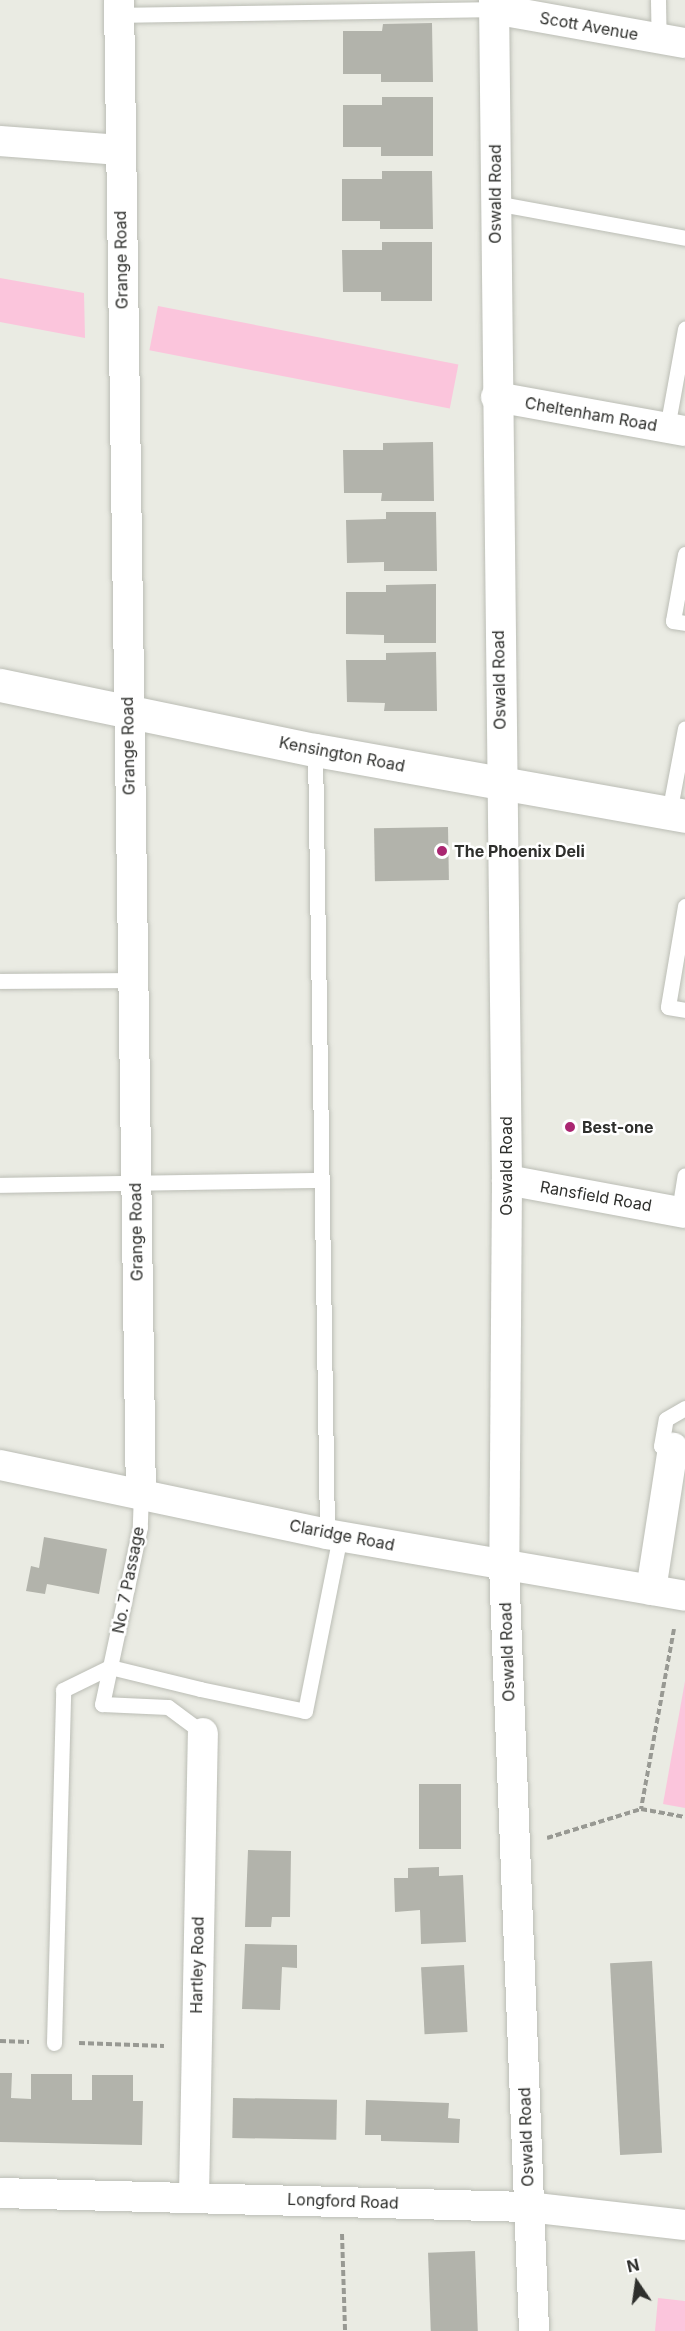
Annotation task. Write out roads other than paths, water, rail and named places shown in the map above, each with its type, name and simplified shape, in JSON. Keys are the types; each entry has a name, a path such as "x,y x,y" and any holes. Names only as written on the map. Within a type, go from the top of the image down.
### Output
{"street":[{"name":"Scott Avenue","path":"494,5 672,41"},
{"name":"Oswald Road","path":"494,5 496,397 507,1180 504,1566 534,2331"},
{"name":"Grange Road","path":"119,8 127,711 141,1492"},
{"path":"0,141 119,150"},
{"name":"Cheltenham Road","path":"496,397 676,430"},
{"name":"Kensington Road","path":"0,685 315,750 677,815"},
{"name":"Ransfield Road","path":"507,1180 682,1212"},
{"path":"651,1590 673,1448"},
{"name":"Claridge Road","path":"0,1465 141,1492 334,1535 683,1595"},
{"name":"Hartley Road","path":"194,2196 195,2047 203,1733"},
{"name":"Longford Road","path":"0,2193 194,2196 529,2207 685,2225"}],"lane":[{"path":"658,0 672,41"},
{"path":"119,8 494,5"},
{"path":"495,203 685,238"},
{"path":"676,430 685,329"},
{"path":"685,554 674,621 685,623"},
{"path":"677,815 685,728"},
{"path":"54,2043 63,1690 110,1667 305,1711 334,1535 322,1180 315,750"},
{"path":"685,906 668,1007 685,1010"},
{"path":"0,981 132,980"},
{"path":"682,1212 685,1175"},
{"path":"0,1185 322,1180"},
{"path":"673,1448 661,1446 666,1419 685,1408"},
{"name":"No. 7 Passage","path":"141,1492 140,1527 102,1704 168,1707 203,1733"}],"place":[{"name":"The Phoenix Deli","path":"442,851"},
{"name":"Best-one","path":"570,1127"}]}
